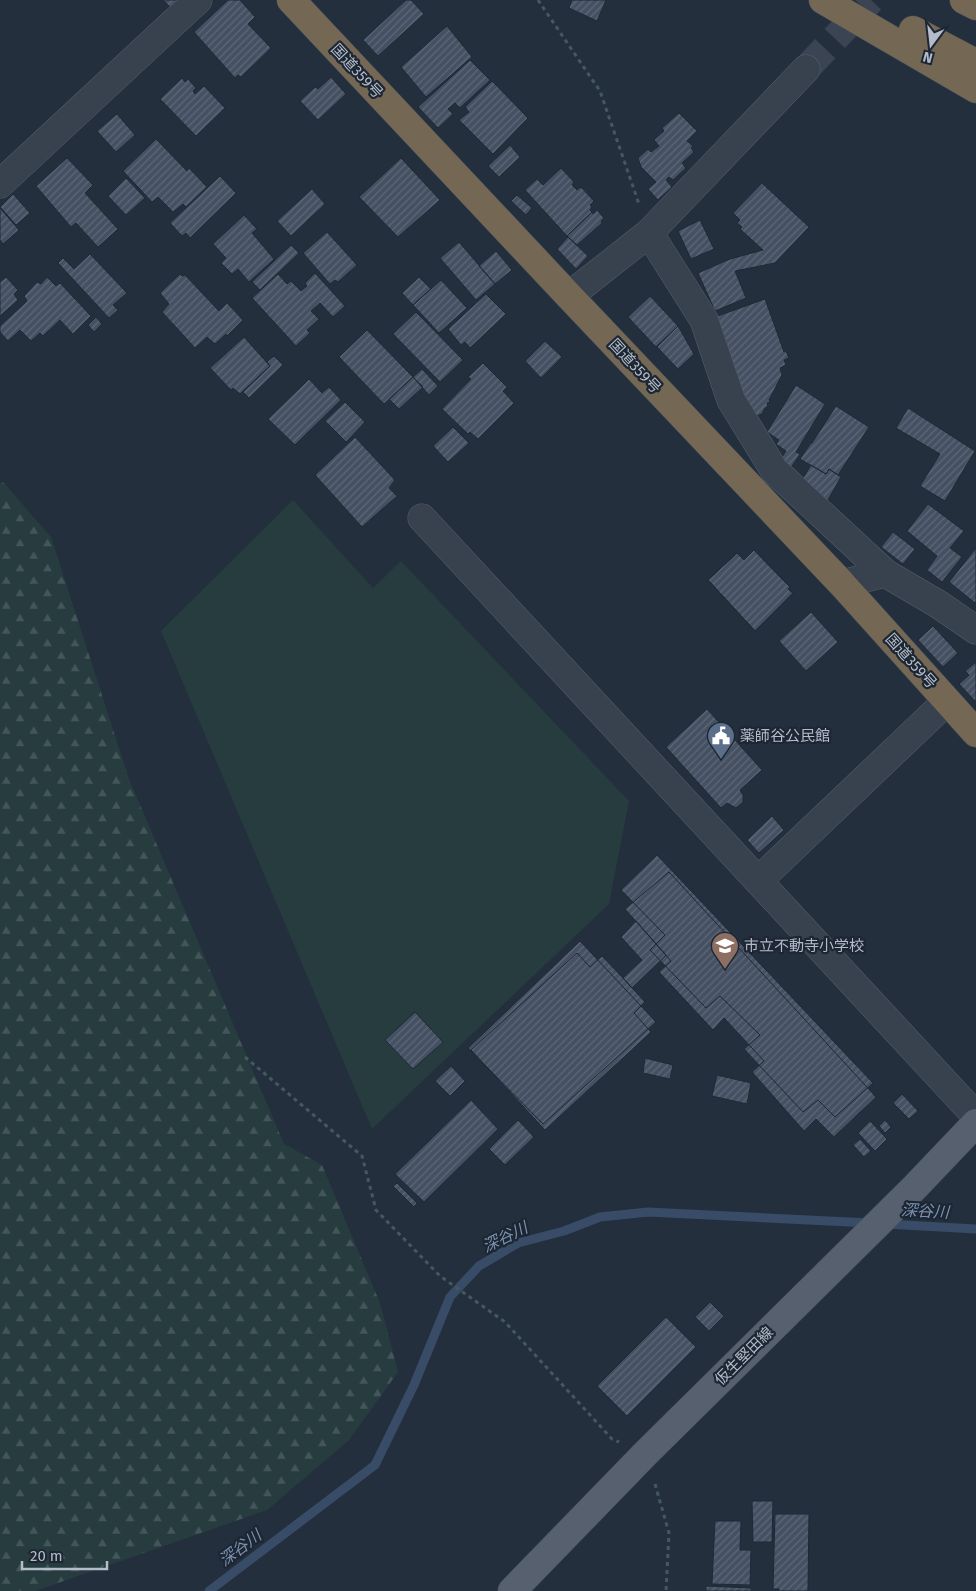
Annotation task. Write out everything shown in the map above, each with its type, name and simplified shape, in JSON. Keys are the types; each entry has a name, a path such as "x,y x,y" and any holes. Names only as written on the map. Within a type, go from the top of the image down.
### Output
{"highway":[{"name":"国道359号","path":"291,0 568,296 842,584 976,733"},
{"path":"823,0 976,89"},
{"path":"855,0 976,63"},
{"path":"964,0 976,6"}],"main road":[{"name":"仮生堅田線","path":"512,1591 646,1452 915,1187 976,1123"}],"street":[{"path":"0,184 198,0"},
{"path":"568,296 649,233 806,69"},
{"path":"649,233 704,320 731,400 774,470 884,573 938,604 976,630"},
{"path":"422,518 976,1116"},
{"path":"842,584 884,573"},
{"path":"759,880 947,701"}],"path":[{"path":"538,0 600,91 649,233"},
{"path":"245,1057 362,1156 376,1210 440,1276 505,1322 612,1439 646,1452 669,1533 666,1591"}],"green space":[{"path":"0,482 4,483 51,537 129,779 284,1144 322,1165 380,1303 398,1372 349,1440 267,1510 35,1591 0,1591"},
{"path":"293,500 373,588 401,561 629,801 609,904 372,1129 161,631"}],"building":[{"path":"163,0 184,0 173,10"},
{"path":"228,0 240,0 255,17 248,24 271,48 241,77 238,75 235,78 194,32"},
{"path":"406,0 411,0 424,14 378,56 363,40"},
{"path":"572,0 606,0 597,21 569,8"},
{"path":"447,26 472,57 426,97 401,67"},
{"path":"470,60 490,80 460,108 455,103 448,109 453,114 438,128 418,107"},
{"path":"331,77 346,94 318,120 300,101 315,87 318,89"},
{"path":"182,78 185,82 188,79 196,88 193,91 195,94 204,86 225,108 196,136 160,99"},
{"path":"492,81 528,118 493,154 459,120 469,112 465,107"},
{"path":"679,113 697,131 687,141 693,146 691,148 694,152 682,163 686,168 673,180 669,177 666,180 672,187 658,200 648,189 656,182 641,167 638,158 648,149 651,152 659,146 654,140 664,131 662,128"},
{"path":"117,114 135,135 116,152 97,131"},
{"path":"156,139 187,171 189,168 207,187 186,207 183,204 173,212 158,197 152,202 123,171"},
{"path":"510,145 520,157 499,177 488,166"},
{"path":"67,158 93,185 85,193 118,229 98,247 76,223 71,227 36,186"},
{"path":"401,158 440,200 398,237 359,197"},
{"path":"561,168 574,182 572,185 577,190 581,187 594,201 590,205 592,212 567,236 525,190 537,179 543,185"},
{"path":"220,176 236,193 190,238 186,233 182,236 170,223"},
{"path":"126,178 145,198 126,215 108,196"},
{"path":"762,183 809,227 775,263 735,271 746,298 715,311 698,273 730,259 763,250 740,229 742,227 737,223 740,220 733,213"},
{"path":"312,189 325,204 291,236 277,221"},
{"path":"13,194 30,213 16,225 0,207"},
{"path":"517,195 532,208 526,215 511,201"},
{"path":"0,208 19,230 3,244 0,240"},
{"path":"597,210 604,218 601,221 602,223 577,245 567,236 592,212 593,214"},
{"path":"244,215 257,229 252,233 274,259 249,282 238,269 232,274 221,263 226,258 213,244"},
{"path":"700,220 714,249 691,259 678,231"},
{"path":"327,232 357,265 338,282 335,280 330,284 303,253"},
{"path":"568,237 588,256 576,269 557,249"},
{"path":"459,242 495,284 476,300 440,258"},
{"path":"291,245 299,253 260,290 252,282"},
{"path":"496,251 512,270 495,284 479,266"},
{"path":"90,254 127,293 113,305 118,310 109,318 58,263 63,258 74,269"},
{"path":"315,273 345,306 333,317 320,303 311,311 319,319 307,330 310,333 296,346 252,298 278,274 287,284 291,281 301,291 307,286 305,283"},
{"path":"180,274 182,276 185,275 219,311 227,303 243,320 227,336 226,334 215,344 207,337 195,348 162,312 169,304 160,293"},
{"path":"6,277 18,290 14,294 18,300 0,316 0,282"},
{"path":"47,277 56,286 60,283 91,316 73,334 60,320 43,336 40,333 31,341 20,330 8,341 0,332 0,326 27,301 24,296 37,282 41,284"},
{"path":"419,277 431,289 413,305 402,293"},
{"path":"441,280 467,308 439,333 413,305"},
{"path":"486,294 506,314 470,348 465,342 461,345 448,329"},
{"path":"650,296 678,326 656,347 628,317"},
{"path":"765,299 784,352 786,351 789,358 784,360 786,365 780,368 782,375 769,400 770,402 767,403 768,407 765,408 762,414 751,418 715,317"},
{"path":"416,312 463,360 440,382 393,334"},
{"path":"96,317 102,324 94,332 88,325"},
{"path":"678,326 694,354 678,369 657,347"},
{"path":"367,330 413,377 384,404 339,357"},
{"path":"244,337 270,366 240,394 233,388 231,390 210,368"},
{"path":"545,341 562,357 541,378 525,361"},
{"path":"274,356 283,365 249,398 243,392 270,366 267,362"},
{"path":"483,363 507,387 503,391 514,403 478,439 470,432 468,434 442,409 471,379 468,377"},
{"path":"422,369 438,386 429,395 413,377"},
{"path":"413,377 423,387 399,409 389,399"},
{"path":"309,379 322,393 329,387 341,400 295,445 268,419"},
{"path":"796,385 825,404 796,452 800,454 790,469 779,462 786,451 776,444 779,440 767,432"},
{"path":"345,402 365,422 346,442 325,421"},
{"path":"836,406 869,427 838,475 829,469 826,474 800,459"},
{"path":"908,408 975,451 945,501 920,486 940,454 896,428"},
{"path":"453,427 469,443 448,462 433,446"},
{"path":"355,437 395,480 389,488 397,496 362,527 315,475"},
{"path":"811,465 826,474 829,469 841,477 825,505 800,483"},
{"path":"928,504 964,531 950,548 962,557 942,582 927,570 937,556 907,531"},
{"path":"893,532 915,549 903,564 881,547"},
{"path":"976,548 976,602 975,603 949,582"},
{"path":"754,550 790,587 788,589 793,593 755,631 708,580 737,553 744,560"},
{"path":"754,550 790,587 788,589 793,593 755,631 708,580 737,553 744,560"},
{"path":"811,612 838,642 806,671 779,641"},
{"path":"933,626 958,653 943,667 918,640"},
{"path":"976,662 976,702 959,684 969,675 965,671"},
{"path":"707,709 762,770 740,790 743,795 743,802 736,808 727,803 721,808 666,747"},
{"path":"772,816 784,830 759,853 747,840"},
{"path":"657,855 873,1083 835,1117 818,1100 803,1112 744,1049 760,1035 720,996 706,1008 650,950 665,935 621,890"},
{"path":"669,872 876,1097 834,1137 816,1119 804,1131 752,1072 764,1061 724,1018 713,1030 659,972 671,961 625,909"},
{"path":"636,921 666,955 632,988 623,978 642,960 621,937"},
{"path":"580,941 656,1022 543,1124 468,1048"},
{"path":"577,953 590,967 602,956 623,978 645,1002 634,1013 651,1032 545,1130 471,1050"},
{"path":"415,1012 443,1042 413,1069 385,1040"},
{"path":"645,1058 673,1065 670,1079 643,1073"},
{"path":"451,1066 465,1081 450,1096 435,1081"},
{"path":"717,1075 751,1083 747,1104 712,1096"},
{"path":"902,1094 918,1111 909,1119 893,1103"},
{"path":"471,1100 498,1129 424,1202 395,1174"},
{"path":"518,1120 534,1137 505,1165 489,1149"},
{"path":"885,1120 891,1127 885,1133 879,1126"},
{"path":"870,1121 887,1139 875,1151 858,1133"},
{"path":"860,1139 871,1151 864,1157 853,1145"},
{"path":"397,1183 417,1203 414,1207 393,1186"},
{"path":"710,1302 724,1316 709,1331 695,1317"},
{"path":"666,1317 696,1347 627,1416 597,1386"},
{"path":"752,1501 773,1501 772,1542 753,1542"},
{"path":"775,1514 809,1514 808,1591 779,1591 779,1589 773,1589"},
{"path":"715,1521 741,1521 740,1550 751,1550 750,1585 712,1584"},
{"path":"706,1586 751,1588 751,1591 706,1591"}],"waterway":[{"name":"深谷川","path":"209,1591 375,1465 414,1385 450,1297 479,1266 518,1243 564,1231 600,1217 648,1212 870,1223"},
{"name":"深谷川","path":"886,1224 976,1229"}],"tunnel":[{"path":"806,69 871,0"}],"place":[{"name":"薬師谷公民館","path":"721,760"},
{"name":"市立不動寺小学校","path":"725,970"}]}
